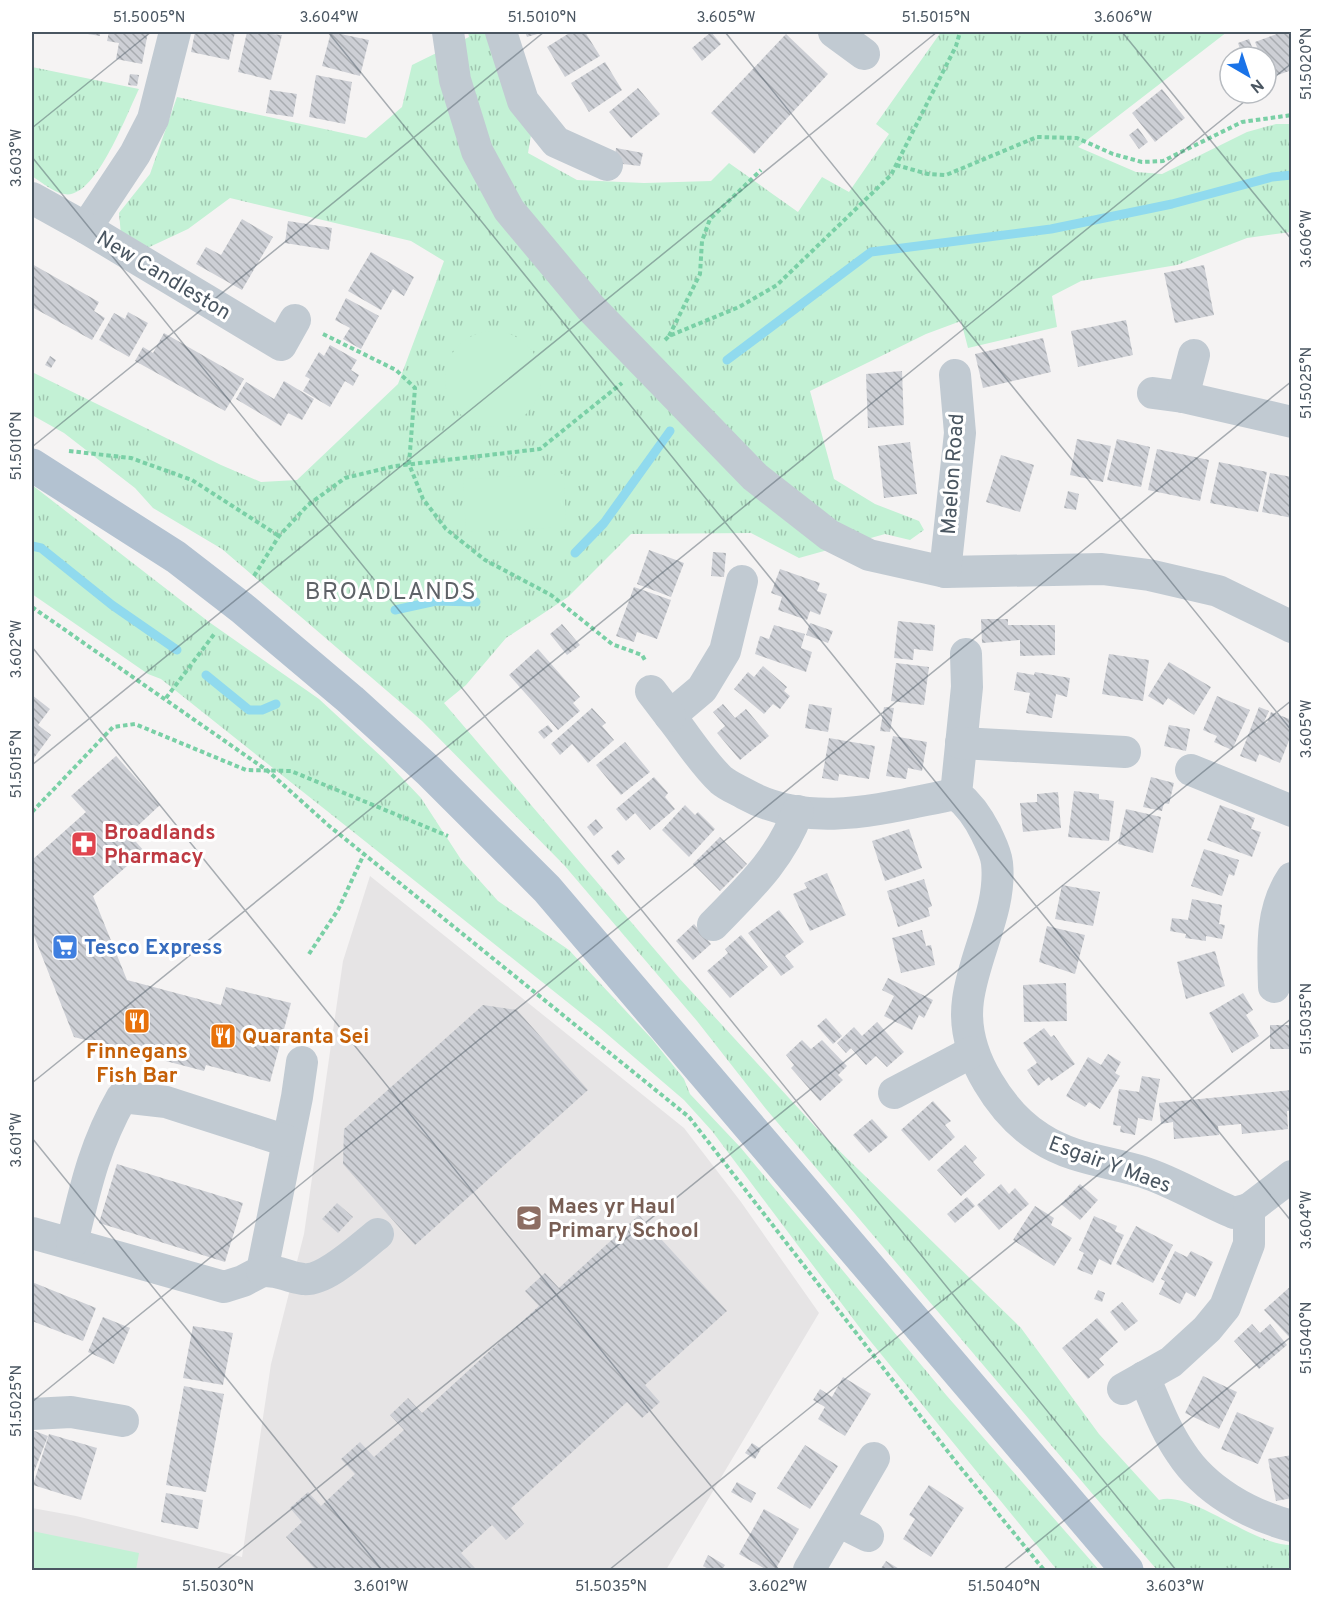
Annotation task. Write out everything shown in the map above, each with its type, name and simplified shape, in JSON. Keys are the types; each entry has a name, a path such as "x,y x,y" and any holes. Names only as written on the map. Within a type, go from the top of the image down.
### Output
{"main road":[{"path":"32,465 176,557 242,608 351,700 547,889 1127,1570"}],"street":[{"name":"New Candleston","path":"175,32 153,119 135,154 86,228 281,345 295,320"},
{"path":"448,32 455,80 477,152 509,210 590,308 755,477 829,535 869,555 945,572 1102,569 1149,575 1218,591 1292,627"},
{"path":"501,32 523,101 556,142 607,165"},
{"path":"834,32 864,54"},
{"path":"33,202 86,228"},
{"path":"1194,354 1168,395 1292,422"},
{"name":"Maelon Road","path":"945,572 960,433 955,375"},
{"path":"669,716 702,689 725,651 742,581"},
{"path":"651,691 722,781 764,804 798,811 842,815 871,812 956,794 967,687 966,654"},
{"path":"961,743 1125,752"},
{"path":"1191,770 1292,811"},
{"name":"Esgair Y Maes","path":"956,794 970,806 982,825 997,861 997,891 976,960 967,1001 972,1052 999,1101 1040,1138 1089,1160 1144,1172 1234,1213 1249,1209"},
{"path":"713,925 755,882 788,839 798,811"},
{"path":"1274,987 1272,939 1286,886"},
{"path":"894,1093 972,1052"},
{"path":"262,1272 302,1062"},
{"path":"72,1243 100,1139 122,1097 166,1102 287,1141"},
{"path":"1292,1176 1249,1209 1249,1244 1226,1307 1207,1329 1171,1362 1133,1383 1163,1418 1179,1451 1203,1479 1225,1497 1268,1520 1292,1526"},
{"path":"32,1233 224,1287 262,1272 278,1270 304,1279 328,1273 378,1234"},
{"path":"32,1414 71,1412 123,1421"},
{"path":"809,1570 874,1458"},
{"path":"838,1521 868,1536"}],"path":[{"path":"669,336 740,307 777,285 891,175 956,46 960,32"},
{"path":"896,165 928,174 946,174 1037,137 1077,138 1113,154 1142,162 1162,161 1242,122 1292,115"},
{"path":"661,345 669,336 700,274 702,241 710,219 761,170"},
{"path":"295,320 396,370 415,388 409,464 423,499 446,529 485,560 551,595 612,644 642,655 652,673 651,691"},
{"path":"254,576 279,536 308,505 345,478 409,464 540,449 625,381"},
{"path":"66,452 131,458 192,480 279,536"},
{"path":"32,607 268,771 364,854 689,1117 935,1435 1044,1570"},
{"path":"166,698 215,633"},
{"path":"32,812 113,727 135,724 246,770 291,771 454,838 499,841"},
{"path":"309,954 338,910 364,854"}],"shaded area":[{"name":"Maes yr Haul Primary School","path":"370,876 684,1128 741,1202 819,1313 666,1570 32,1570 32,1508 76,1516 242,1557 271,1364 304,1234 343,961"}],"green space":[{"path":"468,32 495,32 532,129 528,153 577,180 644,183 711,181 729,163 798,212 822,177 849,192 889,134 876,124 941,32 1227,32 1078,147 1136,172 1162,174 1247,132 1276,124 1291,124 1291,232 1247,238 1177,265 1081,281 1052,296 1057,327 968,348 961,321 926,334 810,391 834,479 875,504 919,521 924,530 910,540 885,534 799,558 751,533 631,534 568,597 506,638 466,685 444,703 679,978 821,1133 1021,1328 1099,1434 1159,1500 1172,1499 1188,1503 1258,1537 1275,1543 1291,1545 1291,1570 1157,1570 766,1109 697,1021 564,865 422,721 222,549 153,508 135,488 64,433 32,415 32,372 221,465 261,482 297,480 398,384 444,261 411,241 230,198 188,229 143,250 121,235 119,213 150,174 177,97 366,138 402,107 412,65 469,37"},
{"path":"32,67 139,89 109,153 87,184 76,192 60,193 32,176"},
{"path":"493,331 511,334 527,345 538,361 541,379 538,397 527,413 511,424 493,427 475,424 459,413 448,397 445,379 448,361 459,345 475,334"},
{"path":"564,474 566,527 466,532 463,479"},
{"path":"32,485 209,622 319,699 384,759 421,798 462,861 498,901 569,950 652,1039 684,1079 690,1094 741,1148 947,1396 1099,1570 1057,1570 863,1332 712,1131 684,1100 600,1028 161,679 148,674 32,594"},
{"path":"32,1531 139,1553 136,1570 32,1570"}],"building":[{"path":"76,32 100,32 100,36"},
{"path":"109,32 148,32 142,64 116,59 119,43 107,41"},
{"path":"195,32 235,32 229,60 191,52"},
{"path":"247,32 282,35 271,80 238,72"},
{"path":"331,32 369,40 360,76 322,66"},
{"path":"525,32 544,32 527,37"},
{"path":"571,32 585,32 600,56 565,77 547,47"},
{"path":"711,32 721,44 702,61 692,48"},
{"path":"1282,32 1292,32 1292,70 1278,75 1278,45 1256,45 1255,42"},
{"path":"786,34 828,74 754,154 711,113"},
{"path":"1249,39 1251,45 1239,45 1238,43"},
{"path":"605,62 622,90 589,112 571,83"},
{"path":"130,74 139,75 137,86 128,85"},
{"path":"316,75 352,82 345,124 309,117"},
{"path":"638,88 660,114 631,138 609,112"},
{"path":"1162,89 1185,118 1155,142 1132,113"},
{"path":"270,90 297,94 293,117 266,113"},
{"path":"1138,128 1148,142 1139,149 1129,135"},
{"path":"616,148 643,153 640,166 614,163"},
{"path":"242,219 273,237 242,290 196,264 206,247 221,255"},
{"path":"288,221 332,228 329,250 285,243"},
{"path":"371,252 414,277 404,296 393,289 381,310 348,291"},
{"path":"32,264 99,302 94,311 105,318 92,340 32,307"},
{"path":"1204,265 1214,315 1175,323 1164,273"},
{"path":"346,298 379,316 361,349 343,339 350,328 335,320"},
{"path":"128,312 148,323 129,357 99,340 114,313 125,319"},
{"path":"1126,320 1133,355 1078,367 1071,331"},
{"path":"164,333 244,379 225,411 135,361 143,347 153,353"},
{"path":"1043,338 1051,372 983,388 975,354"},
{"path":"330,345 357,360 351,370 359,375 353,386 345,381 330,407 303,391 310,379 305,376 319,352 324,356"},
{"path":"50,356 56,360 51,368 45,365"},
{"path":"902,371 904,425 868,428 866,374"},
{"path":"284,381 314,399 302,420 288,413 281,426 236,399 246,382 274,399"},
{"path":"1077,439 1111,446 1103,482 1070,475"},
{"path":"1117,439 1150,447 1141,487 1107,480"},
{"path":"910,442 917,494 884,498 878,446"},
{"path":"1157,449 1209,460 1200,501 1148,490"},
{"path":"1001,455 1034,465 1020,512 986,502"},
{"path":"1219,462 1267,472 1258,512 1210,503"},
{"path":"1270,473 1292,477 1292,518 1262,512"},
{"path":"1068,491 1079,494 1076,510 1064,508"},
{"path":"649,550 684,563 671,597 637,584"},
{"path":"713,552 726,553 724,577 711,576"},
{"path":"780,569 820,583 817,591 827,594 820,615 810,611 807,620 778,610 782,597 771,593"},
{"path":"634,587 671,600 657,639 637,632 634,642 616,636"},
{"path":"981,619 1008,619 1008,625 1055,625 1055,655 1020,656 1020,640 982,643"},
{"path":"898,621 935,625 933,651 914,649 913,660 894,658"},
{"path":"810,623 833,631 828,643 806,635"},
{"path":"562,624 580,645 567,655 550,634"},
{"path":"774,625 805,634 801,648 812,652 806,672 755,654 760,636 769,639"},
{"path":"538,649 580,697 573,703 580,711 558,730 509,675"},
{"path":"1109,654 1149,660 1143,701 1102,694"},
{"path":"1169,662 1211,687 1194,715 1168,698 1163,705 1148,696"},
{"path":"896,663 929,667 924,705 891,701"},
{"path":"763,666 787,687 784,691 790,696 780,709 773,704 764,714 734,689 748,672 754,677"},
{"path":"1017,672 1034,675 1035,672 1070,678 1067,697 1056,694 1052,718 1026,713 1030,693 1014,690"},
{"path":"32,695 50,709 38,725 51,735 34,758 32,756"},
{"path":"1217,696 1250,710 1232,750 1214,742 1217,736 1203,730"},
{"path":"723,704 735,718 746,709 769,736 740,760 717,733 725,726 713,712"},
{"path":"809,704 832,708 828,732 805,728"},
{"path":"884,707 894,708 890,732 880,731"},
{"path":"1259,707 1269,711 1264,722 1267,723 1271,712 1292,720 1292,733 1280,763 1259,754 1256,762 1240,756"},
{"path":"592,708 606,723 602,726 614,740 588,763 572,744 560,755 551,744"},
{"path":"548,725 553,731 544,739 538,732"},
{"path":"1169,725 1190,729 1186,751 1164,746"},
{"path":"893,736 927,742 922,771 908,768 906,779 886,776"},
{"path":"829,738 875,746 869,779 839,774 838,781 822,778"},
{"path":"625,742 650,772 621,795 596,765"},
{"path":"116,756 160,805 129,834 144,851 93,896 127,980 221,1005 226,987 291,1003 270,1082 206,1065 204,1071 74,1037 32,931 32,860 86,812 71,796"},
{"path":"654,777 668,793 665,797 675,809 650,830 635,813 626,821 616,809"},
{"path":"1151,777 1174,783 1169,804 1164,803 1162,811 1143,807"},
{"path":"1074,791 1099,794 1099,799 1114,801 1109,841 1068,837"},
{"path":"1058,792 1061,828 1023,832 1020,803 1037,802 1037,794"},
{"path":"685,805 695,815 698,812 715,829 689,857 662,830"},
{"path":"1220,805 1255,818 1251,829 1261,832 1252,857 1207,840"},
{"path":"1126,809 1161,817 1153,853 1118,844"},
{"path":"596,819 603,828 594,836 587,827"},
{"path":"909,829 922,868 885,881 872,841"},
{"path":"720,837 747,864 720,891 693,864"},
{"path":"1204,849 1239,860 1234,876 1229,874 1222,896 1191,886"},
{"path":"618,850 625,859 618,865 611,856"},
{"path":"827,873 846,915 810,931 793,894 807,888 804,883"},
{"path":"924,879 932,906 928,908 930,916 898,927 887,891"},
{"path":"1062,885 1100,892 1093,926 1055,919"},
{"path":"1192,899 1222,905 1219,924 1225,925 1222,939 1206,936 1206,941 1185,938 1186,934 1170,931 1172,918 1188,920"},
{"path":"779,910 804,942 785,956 794,967 781,976 748,933"},
{"path":"694,924 711,944 693,960 676,941"},
{"path":"1047,926 1085,935 1075,974 1039,962"},
{"path":"922,930 926,946 931,945 935,965 901,973 892,938"},
{"path":"741,935 768,967 730,998 707,971 728,953 725,949"},
{"path":"1215,951 1225,986 1186,999 1177,962"},
{"path":"888,978 933,1000 924,1018 919,1015 912,1030 884,1016 894,996 882,990"},
{"path":"1066,983 1067,1021 1024,1022 1023,985"},
{"path":"1243,993 1253,1010 1246,1015 1259,1036 1232,1053 1209,1013"},
{"path":"483,1005 517,1010 588,1090 415,1245 343,1164 344,1129"},
{"path":"826,1018 842,1036 833,1044 817,1026"},
{"path":"877,1022 904,1052 887,1067 876,1056 866,1065 851,1048 846,1053 837,1043 854,1027 862,1036"},
{"path":"1270,1025 1292,1025 1292,1049 1270,1049"},
{"path":"1044,1028 1051,1037 1054,1035 1075,1064 1051,1081 1049,1077 1038,1086 1027,1070 1037,1063 1023,1043"},
{"path":"802,1040 811,1049 822,1040 847,1066 838,1075 843,1080 820,1101 791,1068 794,1065 786,1055"},
{"path":"1108,1054 1121,1062 1115,1073 1120,1076 1100,1109 1089,1102 1085,1107 1066,1096 1088,1057 1101,1065"},
{"path":"1142,1076 1160,1079 1152,1121 1138,1118 1135,1135 1120,1132 1121,1126 1113,1125 1119,1089 1139,1092"},
{"path":"1292,1090 1292,1111 1287,1111 1288,1129 1242,1134 1241,1124 1218,1126 1219,1135 1174,1139 1173,1122 1161,1124 1159,1103"},
{"path":"933,1101 951,1121 945,1125 955,1137 929,1161 901,1130"},
{"path":"872,1119 888,1137 869,1153 853,1135"},
{"path":"965,1145 977,1158 973,1162 985,1175 961,1196 937,1170"},
{"path":"117,1164 243,1203 225,1262 99,1223"},
{"path":"1001,1184 1009,1194 1015,1188 1029,1204 999,1230 977,1205"},
{"path":"1080,1184 1098,1200 1080,1220 1061,1204"},
{"path":"967,1197 975,1206 955,1223 947,1214"},
{"path":"337,1203 353,1217 338,1233 322,1219"},
{"path":"1035,1206 1054,1218 1051,1225 1072,1238 1054,1266 1013,1240"},
{"path":"639,1215 727,1311 645,1385 660,1402 642,1418 627,1402 511,1508 524,1524 506,1540 492,1525 461,1553 475,1568 472,1570 316,1570 286,1537 302,1522 290,1508 308,1492 321,1506 355,1474 341,1459 360,1442 374,1457 404,1430 390,1415 408,1398 422,1413 539,1306 525,1291 545,1273 559,1288"},
{"path":"1094,1216 1117,1226 1115,1231 1124,1235 1111,1265 1099,1259 1092,1275 1077,1269 1084,1253 1079,1250"},
{"path":"1136,1226 1173,1245 1153,1283 1116,1264"},
{"path":"1175,1251 1187,1257 1191,1251 1213,1262 1195,1297 1186,1292 1180,1304 1159,1294 1165,1281 1161,1279"},
{"path":"32,1282 96,1308 83,1341 32,1321"},
{"path":"1292,1285 1292,1340 1264,1310"},
{"path":"1098,1290 1105,1293 1102,1302 1094,1299"},
{"path":"1122,1302 1138,1321 1125,1331 1110,1312"},
{"path":"103,1317 130,1328 114,1364 88,1352"},
{"path":"1097,1318 1118,1342 1099,1359 1104,1365 1088,1379 1062,1348"},
{"path":"1252,1324 1260,1333 1270,1324 1287,1345 1259,1369 1234,1341"},
{"path":"193,1326 233,1333 223,1385 183,1378"},
{"path":"1203,1376 1237,1392 1219,1429 1185,1413"},
{"path":"843,1377 871,1394 845,1436 818,1419 825,1407 813,1400 820,1389 832,1397"},
{"path":"184,1386 224,1394 206,1492 166,1485"},
{"path":"1237,1412 1274,1428 1258,1464 1221,1449"},
{"path":"32,1430 48,1436 32,1477"},
{"path":"49,1434 97,1448 81,1500 33,1485"},
{"path":"752,1443 761,1449 755,1459 745,1453"},
{"path":"805,1445 838,1466 810,1509 777,1488"},
{"path":"1292,1455 1292,1498 1276,1501 1268,1459"},
{"path":"737,1482 756,1493 751,1503 731,1492"},
{"path":"929,1485 964,1508 931,1557 903,1539 915,1519 909,1515"},
{"path":"166,1493 203,1500 198,1529 161,1522"},
{"path":"764,1509 799,1529 775,1570 767,1570 739,1554"},
{"path":"708,1555 725,1565 722,1570 710,1570 703,1566"},
{"path":"886,1561 901,1570 880,1570"}],"waterway":[{"path":"727,360 871,252 1051,229 1172,204 1272,177 1292,175"},
{"path":"575,553 604,523 670,431"},
{"path":"32,546 41,548 112,605 177,650"},
{"path":"395,610 436,601 476,602"},
{"path":"206,675 249,710 262,710 276,704"}],"place":[{"name":"Broadlands Pharmacy","path":"84,844"},
{"name":"Tesco Express","path":"65,947"},
{"name":"Finnegans Fish Bar","path":"137,1021"},
{"name":"Quaranta Sei","path":"223,1036"},
{"name":"Maes yr Haul Primary School","path":"529,1218"}],"district":[{"name":"BROADLANDS","path":"391,591"}]}
